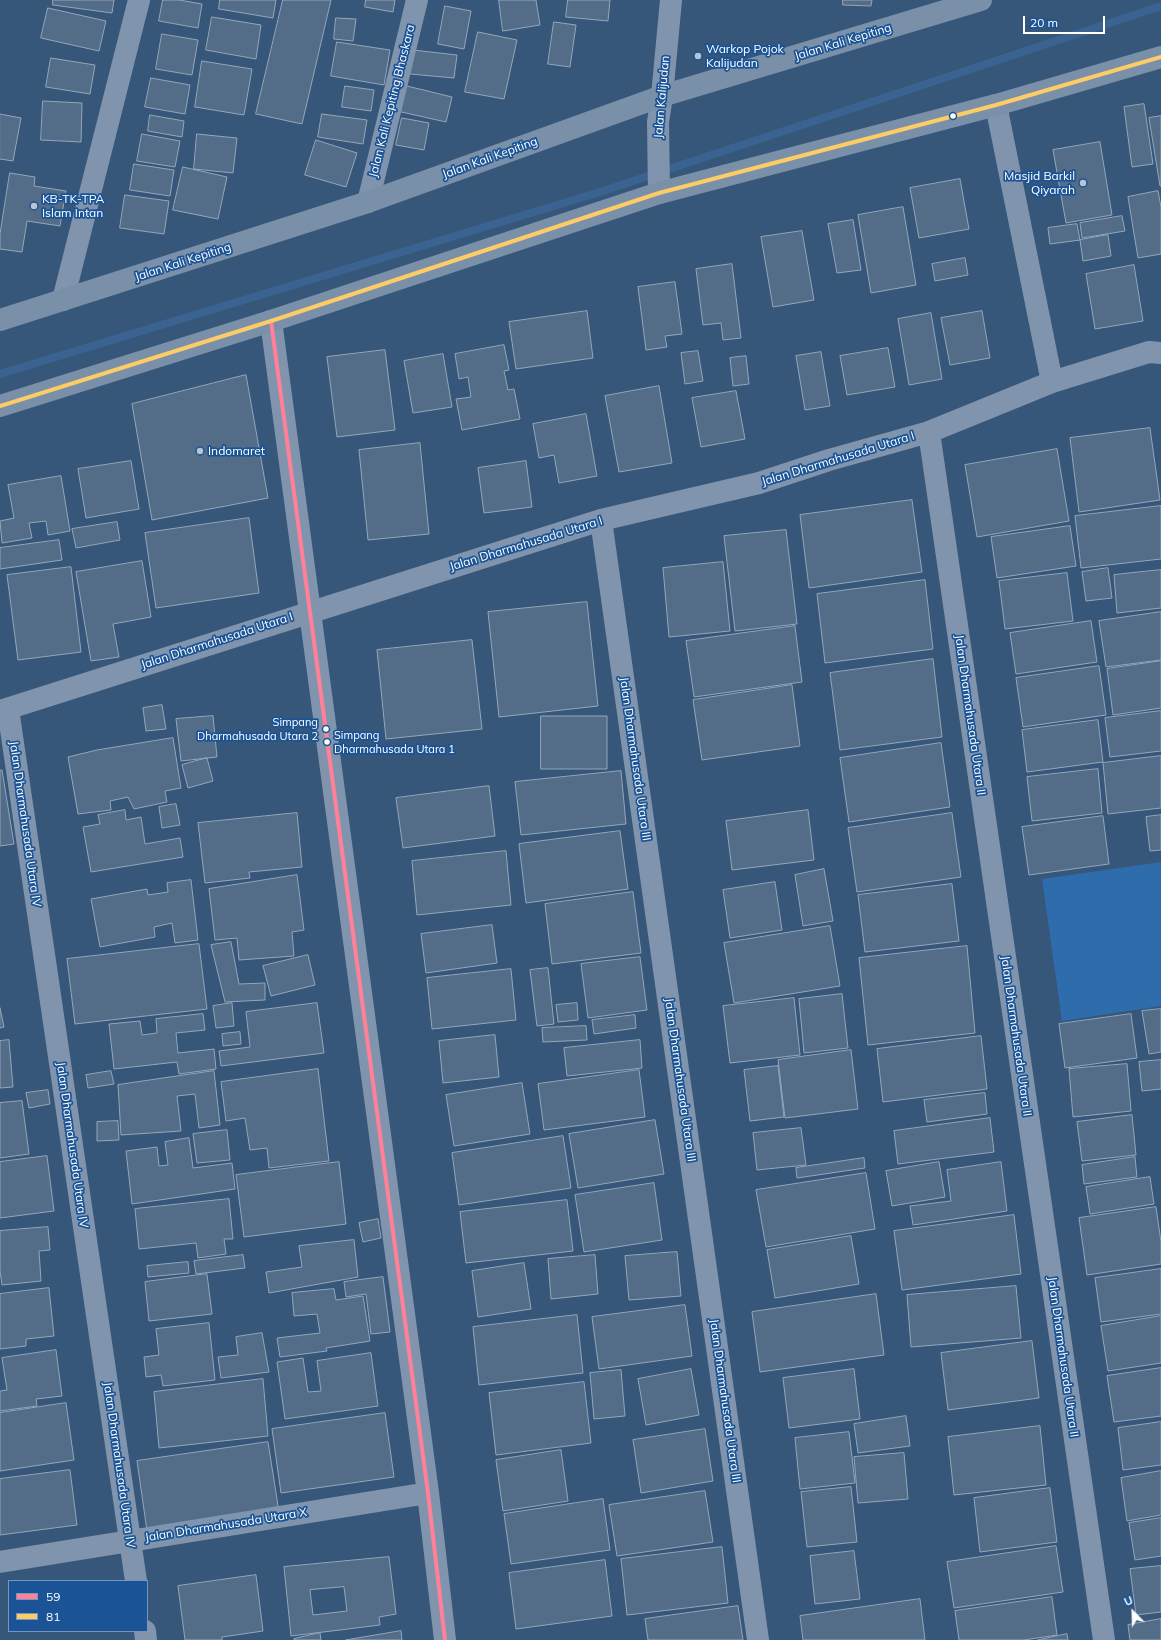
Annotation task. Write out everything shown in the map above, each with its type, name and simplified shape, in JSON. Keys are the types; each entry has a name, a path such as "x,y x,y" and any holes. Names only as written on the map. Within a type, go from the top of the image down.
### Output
{"main road":[{"name":"Jalan Kali Kepiting","path":"0,320 368,202 662,96 980,0"},
{"path":"0,406 271,321 659,188 996,104 1161,57"}],"street":[{"path":"63,300 139,0"},
{"name":"Jalan Kali Kepiting Bhaskara","path":"368,202 417,0"},
{"name":"Jalan Kalijudan","path":"659,188 658,122 662,96 671,0"},
{"path":"996,104 1052,382"},
{"path":"271,321 428,1493 445,1640"},
{"name":"Jalan Dharmahusada Utara I","path":"4,710 601,520 759,483 829,460 929,432 1052,382 1149,352 1161,353"},
{"name":"Jalan Dharmahusada Utara II","path":"929,432 1104,1640"},
{"name":"Jalan Dharmahusada Utara III","path":"601,520 758,1640"},
{"name":"Jalan Dharmahusada Utara IV","path":"4,710 136,1580"},
{"name":"Jalan Dharmahusada Utara X","path":"0,1562 428,1493"}],"shaded area":[{"path":"1161,862 1161,1006 1062,1021 1042,879"}],"building":[{"path":"53,0 114,0 112,13 53,5"},
{"path":"163,0 179,0 202,4 198,28 159,21"},
{"path":"220,0 276,0 273,18 219,9"},
{"path":"283,0 331,0 302,124 256,114"},
{"path":"366,0 395,0 393,12 365,7"},
{"path":"499,0 536,0 540,25 503,31"},
{"path":"568,0 610,0 608,21 566,17"},
{"path":"843,0 872,0 871,6 843,5"},
{"path":"445,6 471,11 464,49 438,44"},
{"path":"48,8 106,21 99,51 41,38"},
{"path":"212,17 261,25 256,59 206,50"},
{"path":"336,18 356,19 353,41 334,39"},
{"path":"554,22 576,25 570,67 548,64"},
{"path":"478,32 517,40 504,99 465,92"},
{"path":"162,34 198,40 192,75 156,69"},
{"path":"337,42 390,50 384,85 331,76"},
{"path":"413,50 457,55 454,78 410,74"},
{"path":"51,58 95,65 90,94 46,87"},
{"path":"202,61 252,69 244,115 195,107"},
{"path":"151,78 190,85 185,114 145,107"},
{"path":"403,85 452,97 446,122 397,111"},
{"path":"345,86 374,90 371,111 342,107"},
{"path":"43,101 82,103 81,142 41,140"},
{"path":"1144,104 1153,164 1132,167 1124,107"},
{"path":"0,114 21,118 13,161 0,159"},
{"path":"322,114 367,120 363,144 318,137"},
{"path":"150,115 184,121 182,137 148,131"},
{"path":"1161,116 1161,186 1160,186 1149,118"},
{"path":"402,118 429,123 424,150 396,145"},
{"path":"142,134 180,141 175,167 137,161"},
{"path":"197,134 237,138 233,173 194,169"},
{"path":"316,140 357,153 346,187 305,175"},
{"name":"Masjid Barkil Qiyarah","path":"1100,142 1112,215 1066,223 1053,150"},
{"path":"134,164 174,170 170,196 130,190"},
{"path":"183,167 227,177 218,219 173,210"},
{"name":"KB-TK-TPA Islam Intan","path":"10,173 35,177 34,186 66,191 60,226 27,221 22,252 0,249 0,234"},
{"path":"960,179 969,229 919,238 910,188"},
{"path":"1158,191 1161,207 1161,254 1138,258 1128,197"},
{"path":"125,195 169,201 164,234 120,228"},
{"path":"903,207 916,285 871,293 858,215"},
{"path":"1122,216 1125,231 1082,238 1080,223"},
{"path":"853,220 861,270 837,273 828,224"},
{"path":"1077,224 1080,240 1050,244 1048,228"},
{"path":"802,231 814,300 773,307 761,237"},
{"path":"1108,235 1111,256 1083,261 1080,240"},
{"path":"965,258 968,275 935,281 932,264"},
{"path":"732,264 741,338 723,340 721,323 703,325 696,269"},
{"path":"1134,265 1143,321 1095,329 1086,274"},
{"path":"675,282 682,334 665,336 667,347 646,350 638,287"},
{"path":"587,311 593,358 516,369 509,322"},
{"path":"982,311 990,358 950,365 941,318"},
{"path":"931,313 942,379 909,385 898,319"},
{"path":"504,345 509,370 504,371 508,390 514,389 520,419 462,430 456,399 471,397 468,377 459,379 455,354"},
{"path":"888,348 895,387 847,395 840,356"},
{"path":"385,350 395,430 337,437 327,357"},
{"path":"698,351 703,381 685,384 681,353"},
{"path":"821,352 830,406 805,410 796,356"},
{"path":"443,354 452,407 413,413 404,361"},
{"path":"746,356 749,384 733,386 730,358"},
{"name":"Indomaret","path":"246,375 268,498 152,520 132,404"},
{"path":"659,386 672,463 619,472 605,396"},
{"path":"736,391 745,439 701,447 692,398"},
{"path":"586,414 597,476 559,483 554,455 539,458 533,424"},
{"path":"1150,428 1160,500 1079,512 1070,438"},
{"path":"420,443 429,534 368,540 359,450"},
{"path":"1057,449 1069,521 977,537 965,465"},
{"path":"131,461 139,509 86,518 78,469"},
{"path":"526,461 532,507 484,513 478,468"},
{"path":"61,476 70,531 48,535 46,521 29,523 32,538 2,543 0,521 14,518 8,485"},
{"path":"912,500 922,572 809,588 800,515"},
{"path":"1161,506 1161,559 1081,568 1075,516"},
{"path":"249,518 259,593 156,608 145,533"},
{"path":"117,522 120,540 76,548 72,529"},
{"path":"1070,526 1076,566 997,578 991,537"},
{"path":"786,530 797,624 735,631 724,536"},
{"path":"59,540 62,560 0,569 0,548"},
{"path":"142,561 151,617 113,624 119,657 91,661 76,572"},
{"path":"723,562 730,631 669,637 663,568"},
{"path":"71,567 81,652 18,660 7,575"},
{"path":"1108,568 1112,598 1086,601 1082,572"},
{"path":"1161,570 1161,608 1117,613 1114,575"},
{"path":"1067,573 1073,621 1005,629 999,581"},
{"path":"925,580 933,649 825,663 817,594"},
{"path":"587,602 598,706 499,717 488,612"},
{"path":"1161,612 1161,660 1106,667 1099,621"},
{"path":"1091,621 1097,662 1016,674 1010,633"},
{"path":"795,626 802,682 694,697 686,641"},
{"path":"472,640 482,729 386,739 377,650"},
{"path":"933,659 942,737 840,750 830,673"},
{"path":"1161,661 1161,708 1113,715 1107,669"},
{"path":"1099,666 1106,715 1023,727 1016,678"},
{"path":"792,685 800,746 702,760 693,700"},
{"path":"162,705 166,729 146,731 143,708"},
{"path":"1161,711 1161,751 1110,757 1105,718"},
{"path":"213,716 217,757 181,761 176,719"},
{"path":"541,716 607,716 607,769 541,769"},
{"path":"1098,720 1103,762 1027,772 1022,730"},
{"path":"173,738 181,788 165,791 167,802 134,809 128,797 110,801 111,810 78,814 68,757 97,750"},
{"path":"941,743 950,807 849,822 840,758"},
{"path":"1161,756 1161,808 1108,814 1103,763"},
{"path":"207,758 213,781 188,788 182,765"},
{"path":"1098,769 1102,813 1032,821 1027,777"},
{"path":"2,770 14,844 0,846 0,771"},
{"path":"621,771 626,824 521,835 515,782"},
{"path":"489,786 495,836 403,848 396,798"},
{"path":"176,804 180,825 162,828 159,807"},
{"path":"125,810 126,820 141,817 145,844 180,838 183,857 91,872 83,827 100,824 98,815"},
{"path":"808,810 814,860 732,870 726,821"},
{"path":"297,813 302,867 249,872 250,878 205,883 198,823"},
{"path":"952,813 961,877 857,892 848,828"},
{"path":"1161,815 1161,850 1150,851 1146,817"},
{"path":"1103,816 1109,864 1029,875 1022,827"},
{"path":"620,831 628,889 526,903 519,844"},
{"path":"506,851 511,905 417,915 412,861"},
{"path":"824,869 833,921 803,926 795,875"},
{"path":"297,875 304,930 292,932 294,956 239,960 237,938 215,940 209,889"},
{"path":"191,880 198,940 175,943 172,923 154,927 155,937 100,947 91,899 147,889 148,895 168,892 167,883"},
{"path":"775,882 782,930 730,938 723,890"},
{"path":"952,884 959,941 865,952 858,895"},
{"path":"633,892 641,953 552,964 545,904"},
{"path":"492,925 497,963 426,973 421,934"},
{"path":"830,926 840,986 734,1003 724,943"},
{"path":"231,942 239,984 265,983 265,1000 225,1002 211,945"},
{"path":"199,944 207,1009 75,1024 67,959"},
{"path":"967,946 975,1033 868,1045 859,958"},
{"path":"308,955 315,985 271,996 263,966"},
{"path":"640,957 647,1010 588,1018 581,964"},
{"path":"548,968 554,1024 537,1026 530,970"},
{"path":"511,969 516,1020 432,1029 427,978"},
{"path":"842,994 848,1048 804,1053 799,999"},
{"path":"794,998 800,1055 730,1063 723,1006"},
{"path":"232,1003 234,1026 216,1028 213,1006"},
{"path":"317,1003 324,1053 221,1066 219,1051 250,1047 246,1012"},
{"path":"577,1003 578,1020 558,1022 556,1005"},
{"path":"0,1008 4,1027 0,1028"},
{"path":"1161,1009 1161,1052 1149,1054 1142,1011"},
{"path":"203,1014 205,1030 176,1033 178,1053 214,1049 216,1069 179,1074 177,1062 114,1069 109,1024 140,1021 142,1035 157,1033 156,1019"},
{"path":"1131,1014 1137,1058 1065,1068 1059,1024"},
{"path":"635,1015 636,1028 594,1034 592,1020"},
{"path":"586,1026 587,1040 543,1042 542,1028"},
{"path":"240,1032 241,1044 223,1046 222,1034"},
{"path":"495,1035 499,1077 443,1083 439,1041"},
{"path":"981,1036 987,1089 883,1102 877,1049"},
{"path":"9,1040 13,1087 0,1088 0,1041"},
{"path":"640,1040 642,1068 567,1076 564,1048"},
{"path":"851,1050 858,1109 785,1118 778,1060"},
{"path":"1161,1060 1161,1089 1142,1091 1139,1062"},
{"path":"1127,1064 1131,1111 1073,1117 1069,1069"},
{"path":"778,1066 784,1117 750,1121 744,1070"},
{"path":"318,1069 329,1161 269,1168 267,1148 250,1150 245,1118 226,1121 221,1082"},
{"path":"639,1070 645,1117 544,1130 538,1084"},
{"path":"111,1071 114,1084 88,1088 86,1075"},
{"path":"214,1071 220,1125 199,1128 195,1094 177,1096 181,1131 121,1135 118,1085"},
{"path":"522,1083 530,1134 454,1146 446,1095"},
{"path":"48,1090 50,1104 29,1108 26,1093"},
{"path":"985,1093 987,1114 927,1122 924,1100"},
{"path":"22,1101 29,1154 0,1158 0,1103"},
{"path":"1132,1115 1136,1155 1082,1161 1077,1122"},
{"path":"990,1118 994,1152 898,1164 894,1131"},
{"path":"655,1120 664,1174 578,1188 569,1134"},
{"path":"118,1121 119,1140 97,1141 97,1122"},
{"path":"801,1128 806,1165 757,1170 753,1133"},
{"path":"227,1130 230,1160 197,1163 193,1134"},
{"path":"563,1136 571,1188 459,1205 452,1153"},
{"path":"189,1138 193,1168 232,1163 235,1189 132,1204 126,1151 157,1147 159,1166 168,1165 165,1142"},
{"path":"47,1156 54,1211 0,1218 0,1162"},
{"path":"1135,1157 1137,1177 1084,1184 1082,1165"},
{"path":"864,1158 865,1168 797,1178 796,1168"},
{"path":"339,1162 346,1224 244,1237 236,1175"},
{"path":"939,1162 945,1197 892,1206 886,1171"},
{"path":"1001,1162 1007,1211 913,1225 910,1206 951,1201 947,1170"},
{"path":"866,1173 875,1229 766,1247 756,1190"},
{"path":"1150,1177 1154,1204 1090,1214 1086,1187"},
{"path":"654,1183 662,1240 584,1252 575,1195"},
{"path":"229,1199 233,1239 224,1239 226,1254 198,1258 196,1243 139,1249 135,1209"},
{"path":"567,1200 573,1251 466,1263 460,1212"},
{"path":"1156,1207 1161,1242 1161,1264 1087,1275 1079,1218"},
{"path":"1014,1215 1021,1274 902,1290 894,1231"},
{"path":"378,1219 381,1238 363,1242 359,1223"},
{"path":"48,1227 50,1250 39,1251 41,1281 2,1285 0,1271 0,1231"},
{"path":"851,1236 859,1284 775,1298 767,1250"},
{"path":"354,1240 358,1277 269,1293 266,1272 302,1267 299,1246"},
{"path":"677,1252 681,1296 629,1300 625,1256"},
{"path":"243,1255 245,1268 196,1274 194,1261"},
{"path":"595,1255 598,1294 551,1299 548,1259"},
{"path":"188,1262 189,1273 148,1277 147,1266"},
{"path":"524,1263 531,1309 478,1317 472,1271"},
{"path":"1161,1269 1161,1314 1101,1322 1095,1278"},
{"path":"207,1274 212,1314 149,1321 145,1282"},
{"path":"383,1277 390,1332 371,1334 366,1294 346,1297 344,1282"},
{"path":"1016,1286 1021,1338 911,1347 907,1295"},
{"path":"49,1288 54,1336 26,1339 26,1346 0,1349 0,1294"},
{"path":"334,1289 336,1300 363,1296 370,1341 326,1348 327,1351 280,1357 277,1338 320,1333 317,1314 294,1316 292,1293"},
{"path":"876,1294 884,1355 760,1372 752,1312"},
{"path":"685,1305 692,1356 599,1369 592,1317"},
{"path":"577,1315 583,1373 479,1385 473,1327"},
{"path":"1161,1316 1161,1363 1108,1371 1101,1326"},
{"path":"209,1323 215,1380 163,1386 161,1375 146,1377 144,1357 159,1355 156,1329"},
{"path":"262,1333 269,1372 221,1378 218,1357 238,1355 236,1337"},
{"path":"1032,1341 1039,1398 948,1410 941,1353"},
{"path":"56,1350 62,1396 36,1399 37,1406 0,1411 0,1391 7,1390 2,1358"},
{"path":"371,1353 378,1406 285,1419 277,1362 303,1358 308,1392 321,1391 317,1361"},
{"path":"1161,1368 1161,1416 1114,1422 1107,1376"},
{"path":"691,1369 699,1415 646,1425 638,1379"},
{"path":"854,1369 860,1419 789,1428 783,1378"},
{"path":"621,1370 625,1416 594,1419 590,1373"},
{"path":"263,1379 268,1436 159,1448 154,1392"},
{"path":"584,1382 591,1443 496,1455 489,1393"},
{"path":"66,1403 74,1460 0,1471 0,1413"},
{"path":"385,1413 394,1477 281,1493 272,1429"},
{"path":"906,1416 910,1446 858,1453 854,1424"},
{"path":"1161,1422 1161,1465 1123,1470 1118,1428"},
{"path":"1040,1426 1046,1485 954,1495 948,1437"},
{"path":"705,1429 713,1481 641,1493 633,1440"},
{"path":"849,1432 855,1483 800,1489 795,1438"},
{"path":"268,1442 279,1512 147,1531 137,1461"},
{"path":"561,1450 568,1501 503,1511 496,1460"},
{"path":"904,1453 908,1499 858,1503 854,1457"},
{"path":"70,1470 77,1525 0,1535 0,1479"},
{"path":"1161,1471 1161,1515 1127,1521 1121,1478"},
{"path":"851,1487 857,1542 807,1547 801,1492"},
{"path":"1050,1488 1057,1542 980,1552 974,1498"},
{"path":"705,1491 713,1542 617,1556 609,1505"},
{"path":"603,1499 610,1550 511,1564 504,1514"},
{"path":"1161,1518 1161,1556 1135,1560 1129,1523"},
{"path":"1056,1546 1063,1592 954,1608 947,1562"},
{"path":"722,1547 728,1603 627,1615 621,1559"},
{"path":"854,1551 860,1599 815,1604 810,1556"},
{"path":"389,1557 396,1614 379,1617 380,1625 291,1636 284,1567","holes":["344,1587 347,1611 313,1615 310,1590"]},
{"path":"605,1560 612,1616 516,1629 509,1573"},
{"path":"1161,1566 1161,1612 1136,1615 1130,1569"},
{"path":"256,1575 263,1631 222,1637 222,1640 185,1640 178,1586"},
{"path":"1052,1597 1057,1635 1024,1640 959,1640 955,1611"},
{"path":"920,1599 925,1640 803,1640 800,1616"},
{"path":"738,1606 743,1640 648,1640 645,1619"},
{"path":"1161,1619 1161,1640 1130,1640 1128,1625"},
{"path":"401,1631 402,1640 346,1640"},
{"path":"320,1633 321,1640 294,1640 294,1639"},
{"path":"1067,1634 1068,1640 1038,1640"}],"waterway":[{"path":"0,374 600,192 1161,6"}],"transit line":[{"name":"81","path":"0,406 271,321 659,193 996,105 1161,57"},
{"name":"59","path":"271,321 428,1493 445,1640"}],"place":[{"name":"Warkop Pojok Kalijudan","path":"698,56"},
{"name":"Masjid Barkil Qiyarah","path":"1083,183"},
{"name":"KB-TK-TPA Islam Intan","path":"34,206"},
{"name":"Indomaret","path":"200,451"},
{"name":"Simpang Dharmahusada Utara 2","path":"326,729"},
{"name":"Simpang Dharmahusada Utara 1","path":"327,742"}]}
